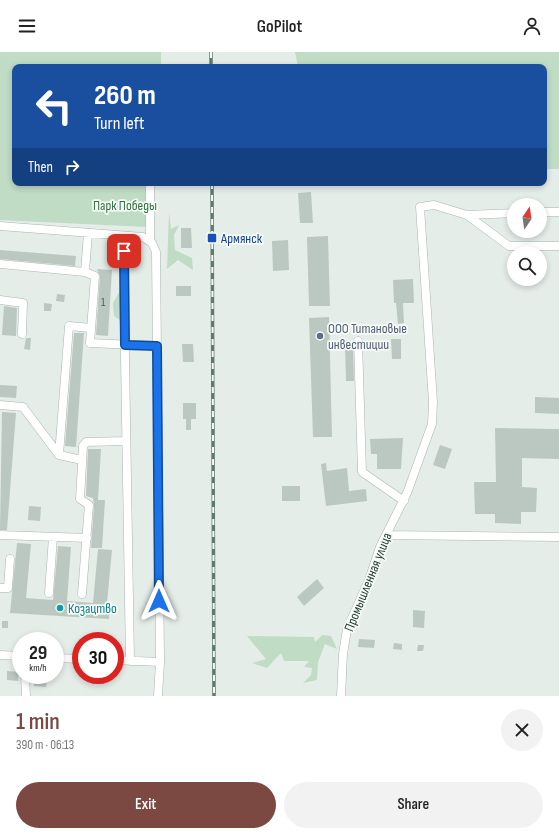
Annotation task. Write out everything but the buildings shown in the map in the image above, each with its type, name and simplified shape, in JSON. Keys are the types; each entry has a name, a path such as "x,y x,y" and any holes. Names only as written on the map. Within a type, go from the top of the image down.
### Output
{"street":[{"path":"150,186 150,241 156,252 160,662 158,696"},
{"name":"Промышленная улица","path":"341,696 343,654 347,629 369,580 380,547 404,501 432,424 433,402 420,207 434,205 467,215"},
{"path":"547,212 559,212"},
{"path":"467,215 507,213"},
{"path":"467,215 509,246 559,246"},
{"path":"0,226 143,237 150,241"},
{"path":"85,272 88,233"},
{"path":"123,236 125,442 130,661"},
{"path":"0,264 85,272 95,276 90,343 157,346"},
{"path":"0,300 23,303 22,334"},
{"path":"60,455 69,326 91,328"},
{"path":"358,341 362,472 404,501"},
{"path":"0,405 23,407 60,455 82,460"},
{"path":"82,594 89,505 80,499 83,446 86,442 125,442"},
{"path":"387,534 559,537"},
{"path":"0,535 87,538"},
{"path":"49,593 53,537"},
{"path":"0,588 8,588 10,559"},
{"path":"0,655 12,656"},
{"path":"124,661 160,662"},
{"path":"26,684 26,696"}],"green space":[{"name":"Парк Победы","path":"0,52 161,52 161,64 12,64 12,186 146,186 147,227 0,220"},
{"path":"295,52 559,52 559,169 547,169 547,64 297,64"},
{"path":"169,212 171,229 179,225 174,235 175,250 192,258 193,270 178,260 167,269"},
{"path":"121,289 121,321 114,316 113,303"},
{"path":"322,635 331,636 337,649 325,644 318,662 317,680 303,683 311,675 312,668 304,667 309,661 284,661 281,653 267,668 252,663 266,659 247,636 314,637 315,642"}],"railway":[{"path":"211,52 211,64"},
{"path":"212,186 214,696"}],"place":[{"name":"Армянск","path":"212,238"},
{"name":"ООО Титановые инвестиции","path":"320,336"},
{"name":"Козацтво","path":"60,608"}],"route":[{"path":"124,251 125,345 157,346 159,601"}]}
